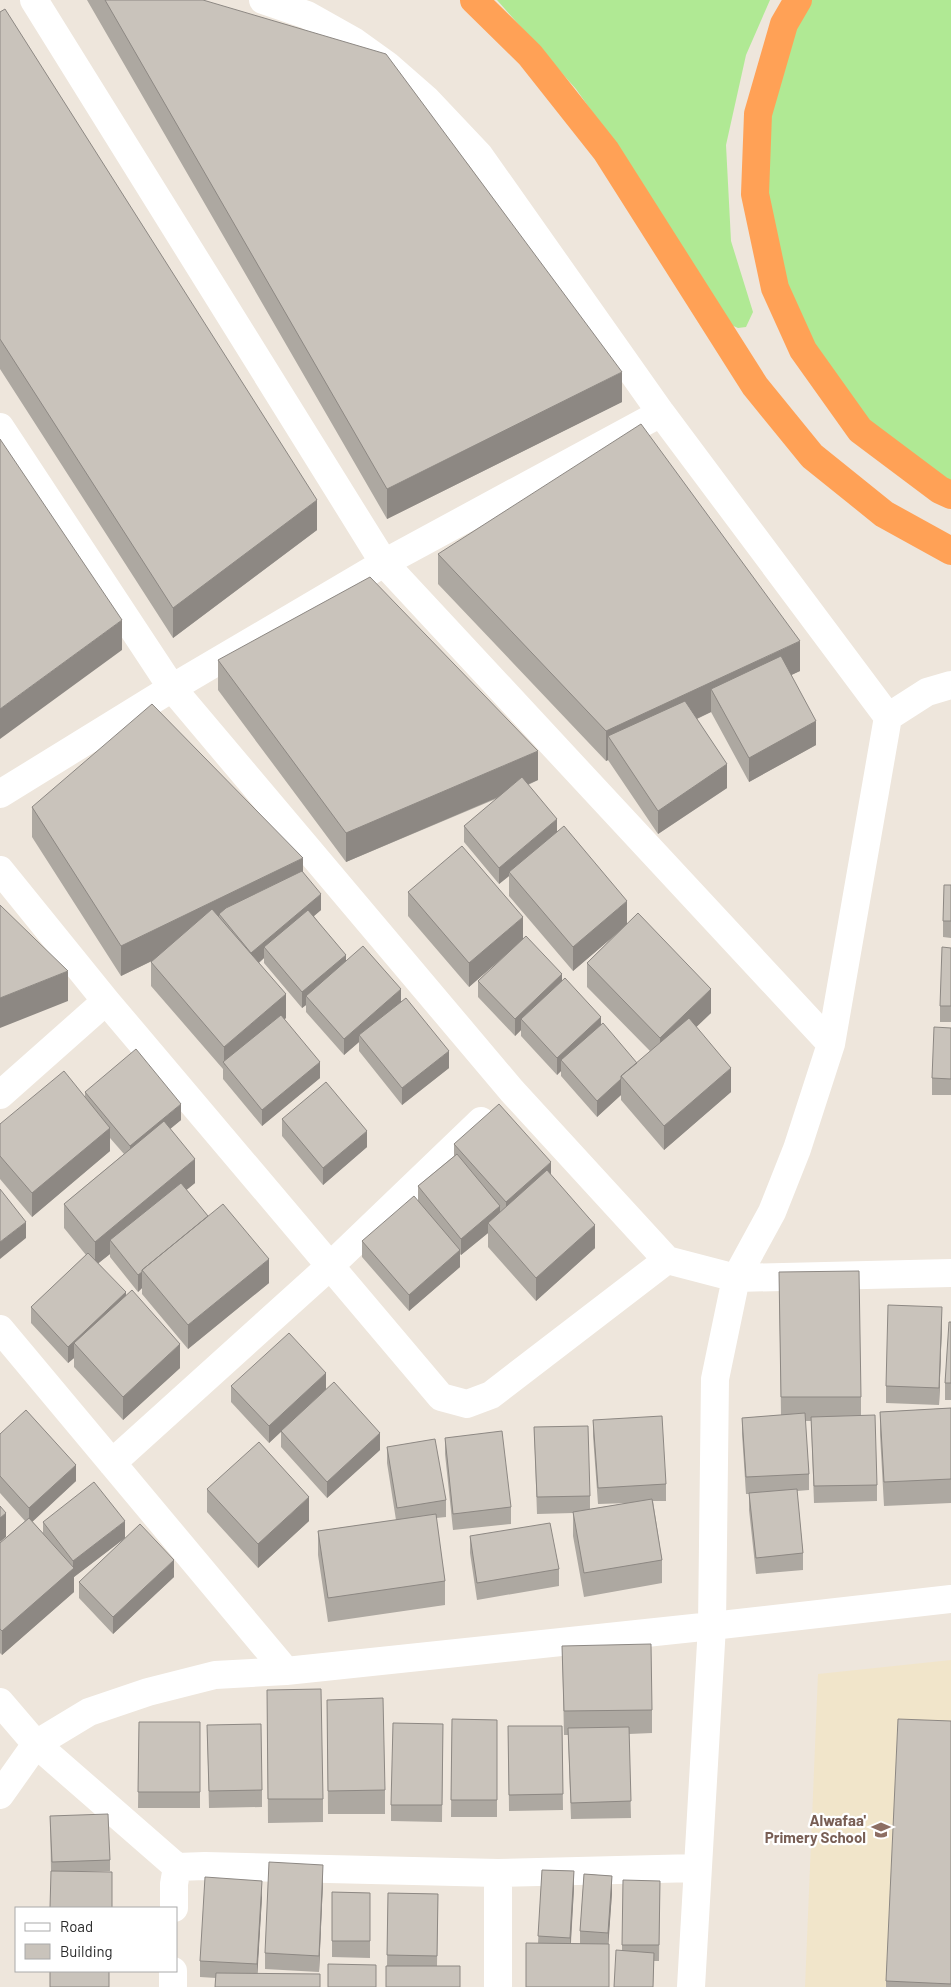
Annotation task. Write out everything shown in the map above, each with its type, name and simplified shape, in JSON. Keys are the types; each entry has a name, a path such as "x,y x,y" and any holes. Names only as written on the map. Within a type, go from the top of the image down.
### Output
{"highway":[{"path":"474,0 530,54 606,152 755,386 812,456 884,514 951,550"},
{"path":"798,0 784,24 758,114 755,194 775,288 803,350 860,430 940,490 951,495"}],"street":[{"path":"34,0 384,563 832,1044"},
{"path":"263,0 307,15 355,42 427,100 479,155 661,413 888,717 832,1044 797,1149 772,1212 736,1278 715,1379 712,1626 691,1987"},
{"path":"0,794 172,688 384,563 661,413"},
{"path":"0,427 172,688 512,1091 667,1260 736,1278 951,1273"},
{"path":"888,717 927,692 951,686"},
{"path":"0,870 106,1001 441,1398 467,1404 491,1395 667,1260"},
{"path":"0,1095 106,1001"},
{"path":"112,1463 330,1266 512,1091"},
{"path":"0,1329 286,1671"},
{"path":"0,1795 36,1744 89,1712 148,1692 214,1675 286,1671 951,1599"},
{"path":"0,1702 36,1744 177,1867 215,1866 498,1873 697,1868"},
{"path":"174,1907 174,1884 177,1867"},
{"path":"498,1873 498,1987"},
{"path":"173,1972 173,1987"}],"shaded area":[{"name":"Alwafaa' Primery School","path":"951,1660 951,1987 805,1987 818,1674"}],"green space":[{"path":"497,0 770,0 746,55 726,145 731,241 753,312 746,327 738,328 731,325 624,157 576,89"},
{"path":"810,0 951,0 951,489 865,422 810,349 782,284 761,195 765,118 793,26"}],"building":[{"path":"105,0 203,0 386,54 622,372 387,489"},
{"path":"5,9 317,500 173,608 0,339 0,12"},
{"path":"641,424 800,641 606,731 438,554"},
{"path":"0,439 122,620 0,709"},
{"path":"370,577 538,751 346,833 218,660"},
{"path":"781,656 816,721 749,758 711,689"},
{"path":"685,701 727,764 658,811 608,736"},
{"path":"152,704 303,858 121,946 32,807"},
{"path":"522,777 557,819 499,868 464,826"},
{"path":"564,826 627,901 573,947 509,872"},
{"path":"462,846 523,917 469,963 408,892"},
{"path":"302,871 321,894 251,953 219,914 226,908"},
{"path":"944,885 951,885 951,921 943,921"},
{"path":"0,905 68,971 0,998"},
{"path":"212,909 286,994 224,1047 151,962"},
{"path":"308,910 346,955 302,992 264,947"},
{"path":"638,913 711,989 660,1038 587,963"},
{"path":"526,936 562,974 515,1019 478,981"},
{"path":"363,946 401,989 344,1039 306,996"},
{"path":"942,947 951,948 951,1006 940,1006"},
{"path":"565,978 601,1017 557,1058 521,1019"},
{"path":"406,998 449,1051 402,1088 359,1035"},
{"path":"281,1015 320,1062 262,1110 223,1062"},
{"path":"689,1018 731,1068 664,1126 621,1076"},
{"path":"603,1023 637,1063 621,1076 621,1079 597,1101 561,1060"},
{"path":"934,1027 951,1028 951,1079 932,1078"},
{"path":"136,1049 181,1104 130,1146 85,1092"},
{"path":"64,1071 110,1128 32,1193 0,1156 0,1124"},
{"path":"326,1082 367,1131 323,1168 282,1119"},
{"path":"499,1104 551,1162 506,1202 454,1144"},
{"path":"164,1121 195,1159 95,1242 64,1204"},
{"path":"457,1154 500,1206 461,1239 418,1186"},
{"path":"547,1170 595,1225 536,1278 488,1223"},
{"path":"181,1183 208,1216 138,1275 110,1240"},
{"path":"0,1189 26,1222 0,1242"},
{"path":"414,1196 460,1250 409,1295 362,1241"},
{"path":"223,1204 269,1259 188,1325 142,1270"},
{"path":"88,1253 126,1292 68,1347 31,1307"},
{"path":"859,1271 861,1397 781,1397 779,1272"},
{"path":"132,1290 180,1344 123,1397 74,1343"},
{"path":"888,1305 942,1307 939,1388 886,1386"},
{"path":"949,1322 951,1322 951,1383 945,1383"},
{"path":"289,1333 326,1373 269,1426 231,1386"},
{"path":"334,1382 380,1433 327,1482 281,1431"},
{"path":"951,1408 951,1479 884,1482 880,1412"},
{"path":"26,1410 76,1465 29,1508 0,1476 0,1434"},
{"path":"805,1413 809,1474 746,1477 742,1418"},
{"path":"875,1415 877,1485 814,1486 811,1417"},
{"path":"662,1416 666,1484 598,1488 593,1420"},
{"path":"588,1426 590,1496 537,1497 534,1427"},
{"path":"502,1431 511,1507 453,1514 445,1438"},
{"path":"435,1439 446,1500 397,1508 387,1447"},
{"path":"259,1442 309,1497 258,1544 207,1489"},
{"path":"94,1482 125,1521 73,1561 43,1522"},
{"path":"797,1489 803,1553 756,1558 749,1493"},
{"path":"652,1499 662,1560 584,1573 573,1512"},
{"path":"0,1506 6,1513 0,1518"},
{"path":"436,1514 445,1581 328,1598 318,1531"},
{"path":"29,1518 74,1568 2,1631 0,1629 0,1543"},
{"path":"550,1523 559,1569 477,1583 470,1536"},
{"path":"140,1524 174,1560 113,1617 79,1582"},
{"path":"651,1644 652,1710 564,1711 562,1646"},
{"path":"321,1689 323,1799 268,1799 267,1690"},
{"path":"383,1698 385,1790 328,1791 327,1700"},
{"path":"452,1719 497,1720 497,1800 451,1800"},
{"path":"898,1719 951,1721 951,1984 886,1981"},
{"path":"139,1722 200,1722 200,1792 138,1792"},
{"path":"393,1723 443,1724 442,1805 391,1805"},
{"path":"261,1724 262,1790 209,1791 207,1725"},
{"path":"508,1726 562,1726 563,1794 509,1795"},
{"path":"629,1727 631,1801 571,1803 568,1728"},
{"path":"108,1814 110,1860 52,1862 50,1816"},
{"path":"269,1862 323,1865 319,1956 265,1953"},
{"path":"542,1870 574,1871 570,1938 538,1936"},
{"path":"51,1871 112,1872 112,1907 50,1907"},
{"path":"584,1874 612,1876 608,1933 580,1931"},
{"path":"205,1877 262,1881 257,1964 200,1961"},
{"path":"623,1880 660,1881 659,1945 622,1945"},
{"path":"332,1892 370,1893 370,1941 332,1941"},
{"path":"388,1893 438,1894 437,1956 387,1955"},
{"path":"526,1943 609,1944 609,1987 526,1987"},
{"path":"616,1950 654,1953 653,1987 614,1987"},
{"path":"328,1964 376,1965 376,1987 328,1987"},
{"path":"386,1966 460,1966 460,1987 386,1987"},
{"path":"50,1972 109,1972 109,1987 50,1987"},
{"path":"216,1973 320,1974 320,1987 215,1987"}],"place":[{"name":"Alwafaa' Primery School","path":"881,1830"}]}
